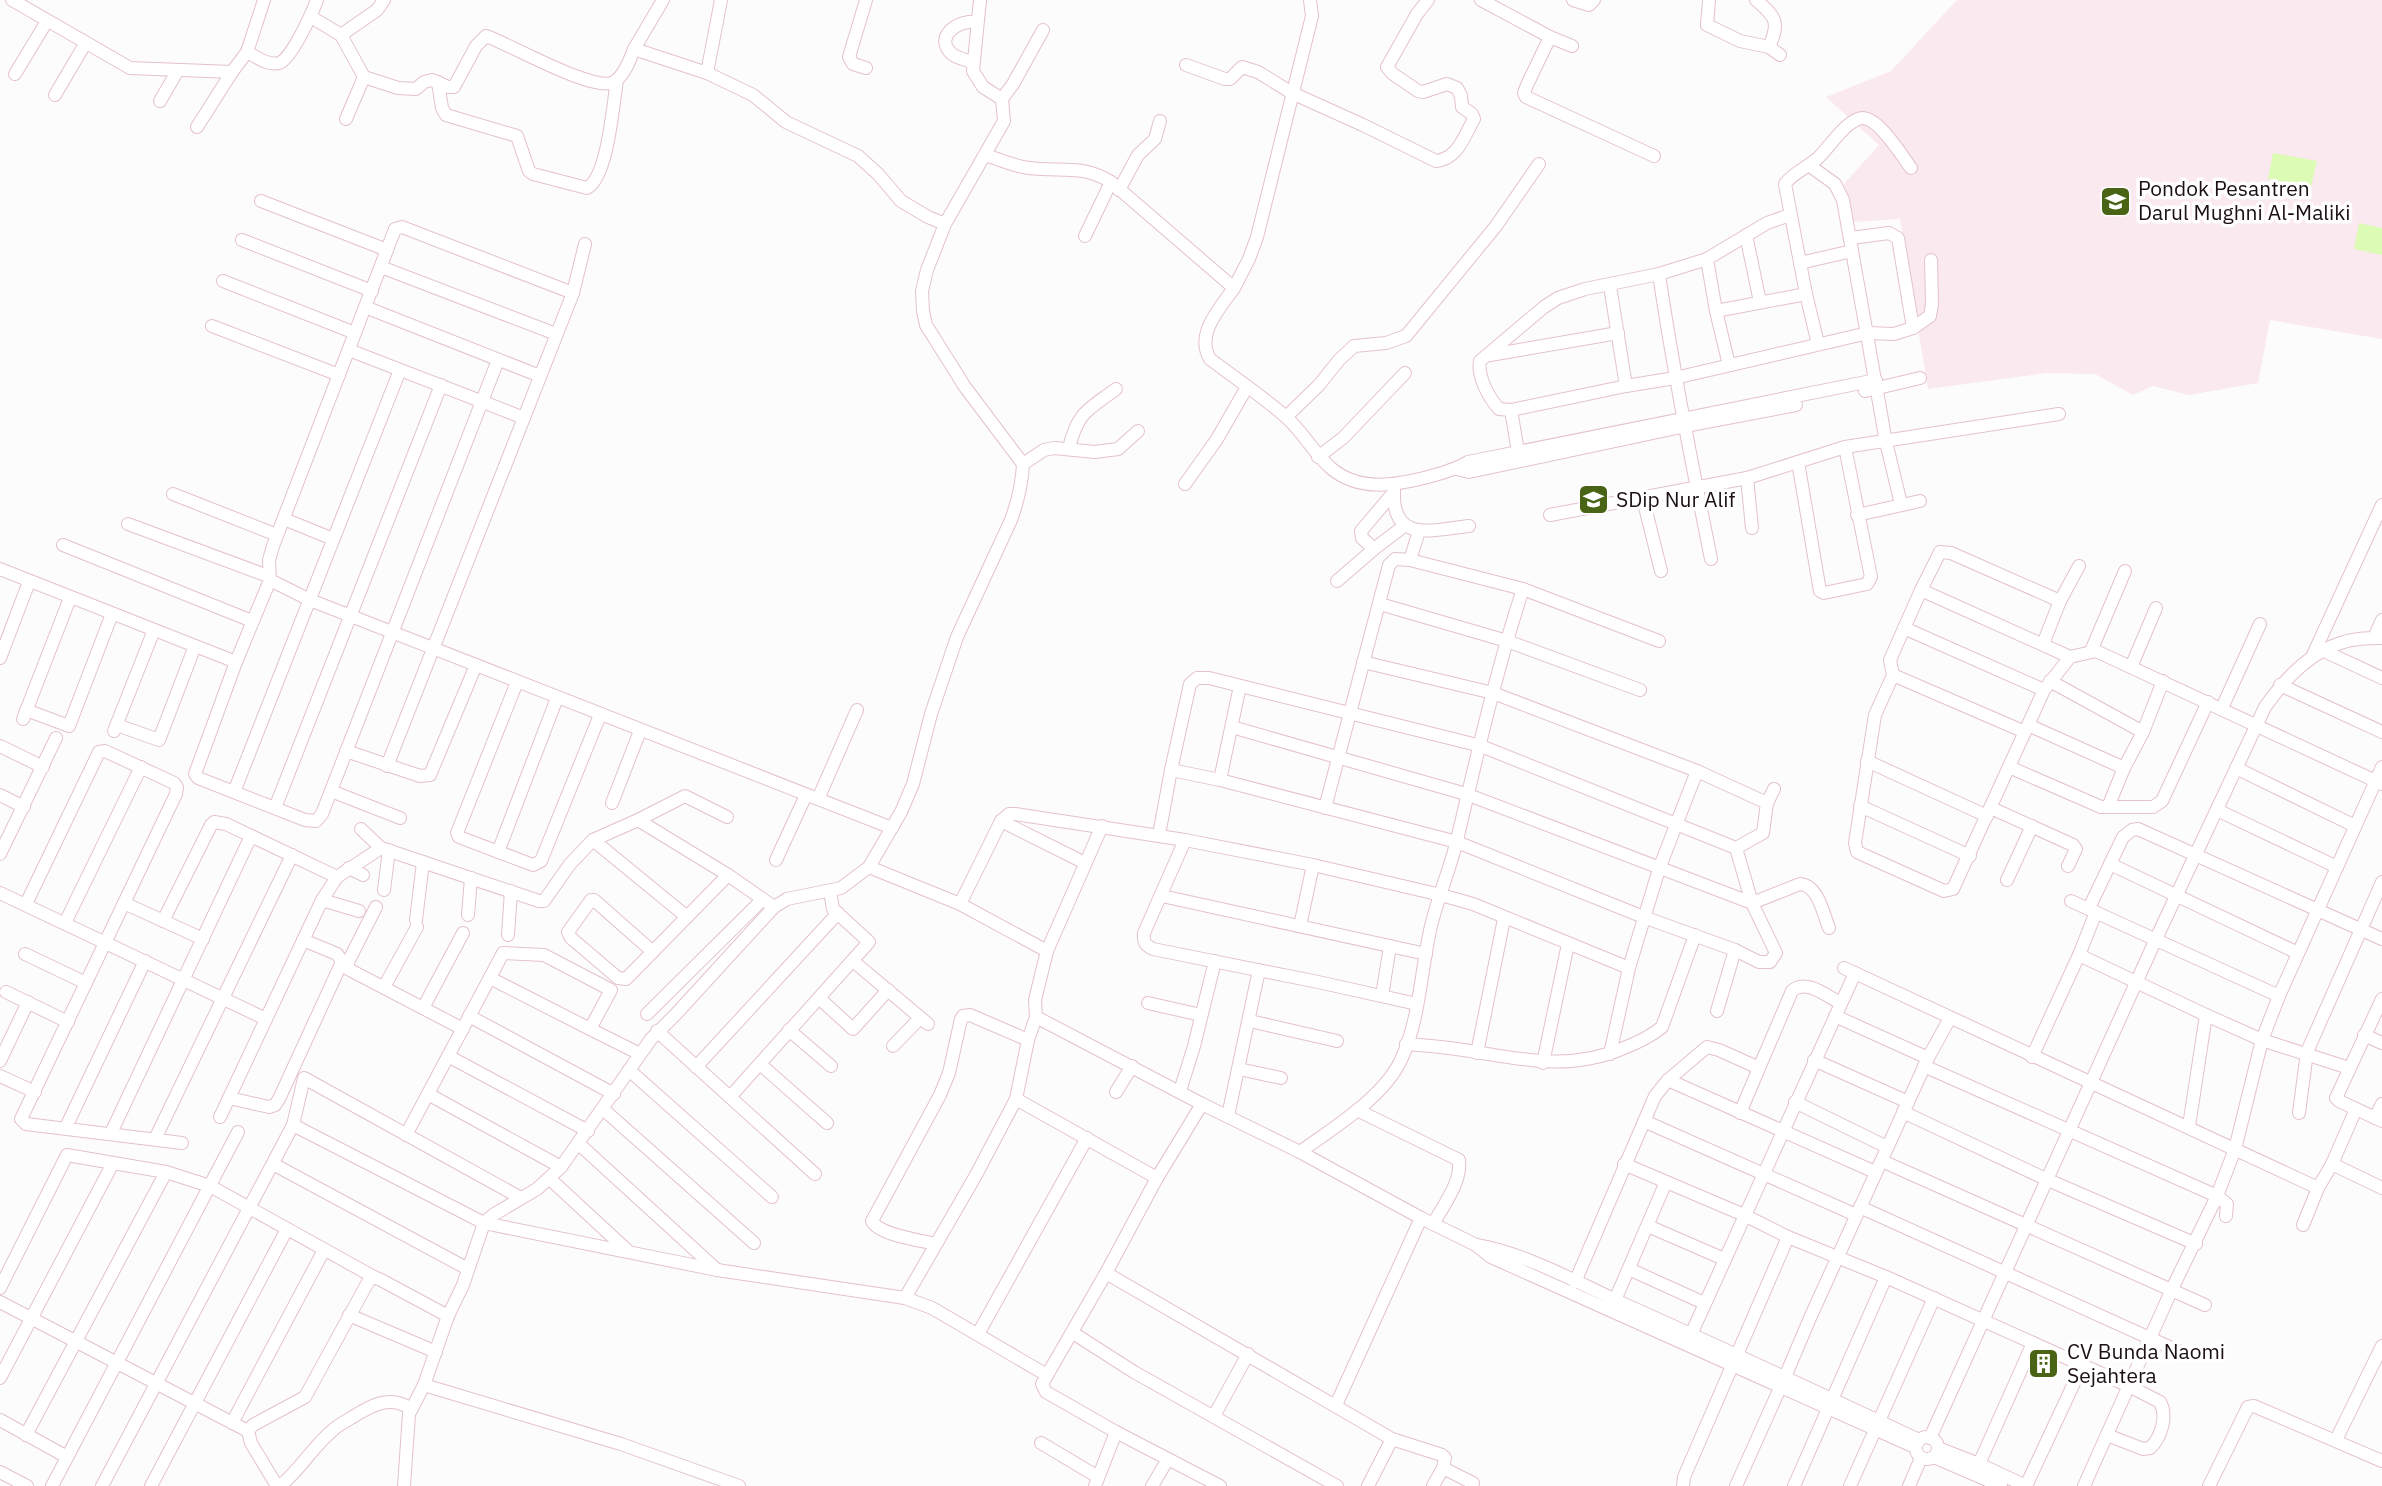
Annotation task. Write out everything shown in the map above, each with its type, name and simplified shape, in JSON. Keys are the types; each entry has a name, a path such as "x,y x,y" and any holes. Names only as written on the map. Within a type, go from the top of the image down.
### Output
{"street":[{"path":"12,0 130,68 232,72"},
{"path":"197,127 247,52 264,0"},
{"path":"247,52 267,63 277,64 286,60 311,17 317,0"},
{"path":"341,35 377,9 384,0"},
{"path":"438,82 442,108 446,115 517,136 529,171 533,174 587,188 594,184 606,151 617,80 663,0"},
{"path":"707,73 721,0"},
{"path":"866,0 849,57 853,64 866,68"},
{"path":"980,0 972,62 976,78 983,87 1002,99"},
{"path":"1310,0 1312,16 1257,237 1234,288 1209,326 1205,352 1210,359 1286,417 1305,437 1318,457 1343,478 1394,489 1457,469 1468,462 1519,457 1685,421 1920,378"},
{"path":"1186,65 1228,80 1240,68 1258,72 1292,93 1363,124 1436,161 1449,158 1455,153 1474,119 1472,114 1462,107 1457,88 1447,84 1423,92 1410,86 1387,67 1428,0"},
{"path":"1481,0 1572,46"},
{"path":"1573,0 1589,5 1594,0"},
{"path":"1709,0 1707,26 1740,41 1769,47 1780,55"},
{"path":"1756,0 1773,14 1775,20 1774,36 1769,47"},
{"path":"311,17 341,35 364,77 398,88 412,90 428,80 448,87 457,85 470,55 486,36 590,81 606,84 617,80"},
{"path":"15,74 47,21"},
{"path":"972,62 951,53 947,39 952,26 977,22"},
{"path":"647,1014 768,903 830,891 849,884 869,867 913,784 931,714 957,637 1017,504 1023,464 965,387 926,325 922,291 945,224 1004,121 1002,99 1043,30"},
{"path":"1550,37 1527,85 1524,93 1526,97 1654,156"},
{"path":"55,94 85,44"},
{"path":"634,49 707,73 753,95 786,122 858,156 901,201 945,224"},
{"path":"160,101 178,70"},
{"path":"346,119 364,77"},
{"path":"1818,344 1790,215 1785,184 1787,180 1810,166 1859,118 1867,118 1884,132 1911,168"},
{"path":"1085,236 1115,186 1138,155 1155,139 1160,121"},
{"path":"986,155 1029,168 1085,170 1097,173 1234,288"},
{"path":"1286,417 1354,346 1386,343 1406,336 1496,226 1539,164"},
{"path":"1810,166 1835,184 1843,200 1886,442 1901,504"},
{"path":"261,201 387,250"},
{"path":"1790,215 1767,223 1707,259 1659,274 1585,289 1558,298 1480,361 1478,370 1494,404 1499,409 1511,410 1675,378 1868,333 1894,334 1913,328 1930,316 1931,260"},
{"path":"498,360 322,814 316,821 305,820 198,778 195,774 269,578 269,560 277,535 395,229 402,227 573,293"},
{"path":"1800,263 1889,233 1898,238 1913,328"},
{"path":"1746,236 1760,302"},
{"path":"242,240 372,291"},
{"path":"387,766 573,293 585,244"},
{"path":"1707,259 1729,365"},
{"path":"381,267 556,334"},
{"path":"1659,274 1675,378 1711,559"},
{"path":"223,281 355,333"},
{"path":"1610,286 1626,386"},
{"path":"1716,311 1806,294"},
{"path":"365,307 540,376"},
{"path":"212,326 339,375"},
{"path":"1486,355 1618,333"},
{"path":"349,350 524,418"},
{"path":"234,792 400,370"},
{"path":"1318,457 1343,438 1405,373"},
{"path":"275,808 441,386"},
{"path":"1185,484 1217,439 1247,387"},
{"path":"1069,448 1073,430 1085,411 1116,389"},
{"path":"1511,410 1519,457"},
{"path":"1550,515 1747,478 1845,447 2059,414"},
{"path":"1023,464 1044,450 1069,448 1108,452 1118,449 1138,431"},
{"path":"1798,462 1822,592 1865,585 1871,577 1845,447"},
{"path":"1747,478 1752,528"},
{"path":"1394,489 1396,512 1404,526 1419,531 1469,526"},
{"path":"1374,549 1362,538 1361,531 1394,489"},
{"path":"173,494 277,535"},
{"path":"1643,499 1661,571"},
{"path":"1857,515 1920,501"},
{"path":"2312,657 2382,505"},
{"path":"284,519 333,539"},
{"path":"128,524 269,578 310,600 433,649 892,828"},
{"path":"1337,581 1404,526"},
{"path":"1410,560 1419,531"},
{"path":"63,545 252,621"},
{"path":"2060,601 1951,553 1940,552 1920,590 1890,660 1893,675 1875,715 1867,761 1854,843 1857,852 1931,886 1944,891 1953,889 2047,685 2070,657 2091,651 2163,681 2379,782"},
{"path":"1325,808 1389,565 1399,558 1523,589 1659,641"},
{"path":"2043,644 2060,601 2079,566"},
{"path":"0,569 236,662"},
{"path":"2091,651 2125,571"},
{"path":"0,659 29,582"},
{"path":"1300,1152 1357,1110 1388,1079 1401,1060 1417,1004 1431,926 1457,842 1466,794 1523,589"},
{"path":"1920,590 2070,657"},
{"path":"70,598 24,715 69,726 112,614"},
{"path":"1380,604 1507,641 1640,690"},
{"path":"2131,667 2156,608"},
{"path":"1909,1486 2090,1083 2265,707 2280,685 2312,657 2343,642 2378,638 2382,620"},
{"path":"2222,708 2260,624"},
{"path":"1904,628 2047,685 2143,732"},
{"path":"154,630 115,729 159,740 195,646"},
{"path":"2324,651 2382,678"},
{"path":"1363,662 1493,693 1697,771 1767,803"},
{"path":"346,751 420,776 430,775 475,665"},
{"path":"1893,675 2124,768"},
{"path":"1159,835 1190,684 1196,678 1209,678 1481,746 1736,848"},
{"path":"2108,807 2163,681"},
{"path":"517,682 457,833 458,837 533,865 541,861 600,715"},
{"path":"2280,685 2382,733"},
{"path":"1220,780 1240,686"},
{"path":"498,852 557,698"},
{"path":"2009,767 2101,807 2153,807 2162,801 2208,702"},
{"path":"776,860 857,710"},
{"path":"1232,727 1466,794 1752,903 1805,884 1817,896 1829,928"},
{"path":"612,803 640,731"},
{"path":"0,854 56,738"},
{"path":"0,746 43,767"},
{"path":"26,904 99,752 106,751 174,783 177,787 176,794 22,1121 26,1124 182,1143"},
{"path":"1867,761 1989,812 2032,826 2073,845 2076,849 2068,866"},
{"path":"65,923 141,767"},
{"path":"2084,1486 2172,1289 2217,1196 2235,1149 2262,1040 2316,911 2355,826 2379,782 2382,767"},
{"path":"2236,768 2355,826"},
{"path":"1171,770 1220,780 1457,842 1646,918 1735,950 1759,962 1770,962 1776,954 1752,903 1736,848"},
{"path":"1611,1054 1629,968 1659,869 1697,771"},
{"path":"1736,848 1763,833 1767,803 1774,789"},
{"path":"331,791 400,818"},
{"path":"0,795 24,807"},
{"path":"362,829 385,849 544,901 570,864 593,840 685,796 727,817"},
{"path":"1860,806 1970,856"},
{"path":"2217,810 2337,867"},
{"path":"960,904 1001,821 1009,814 1015,814 1159,835 1314,865 1441,895 1473,904 1504,919 1629,968"},
{"path":"638,820 768,903"},
{"path":"1001,821 1085,863"},
{"path":"163,921 211,825 220,822 337,877"},
{"path":"905,1298 1016,1099 1028,1040 1036,1017 1035,1000 1047,951 1102,826"},
{"path":"2007,880 2032,826"},
{"path":"2032,1057 2079,955 2092,910 2110,864 2123,837 2132,830 2138,829 2382,939"},
{"path":"111,1133 251,836"},
{"path":"593,840 687,917"},
{"path":"1185,840 1144,933 1143,940 1146,945 1153,949 1417,1004"},
{"path":"220,1117 322,900 337,877 385,849"},
{"path":"384,890 385,849"},
{"path":"155,1139 292,855"},
{"path":"384,987 416,924 423,862"},
{"path":"2110,864 2298,953"},
{"path":"1300,926 1314,865"},
{"path":"869,867 960,904 1047,951"},
{"path":"349,868 363,875"},
{"path":"653,952 594,900 591,900 568,932 580,946 623,980 629,977 728,875"},
{"path":"468,915 471,878"},
{"path":"2299,1113 2307,1052 2382,882"},
{"path":"508,935 511,891"},
{"path":"730,1097 869,942 833,909 830,891"},
{"path":"0,893 266,1018"},
{"path":"1162,896 1426,954"},
{"path":"322,900 359,911"},
{"path":"2071,901 2279,996"},
{"path":"124,903 203,939"},
{"path":"404,1486 407,1427 411,1409 424,1385 484,1223 550,1179 561,1167 657,1031 676,1014 768,903"},
{"path":"376,908 348,962 348,969 463,1028"},
{"path":"696,1067 838,913"},
{"path":"1478,1053 1504,919"},
{"path":"423,1008 463,933"},
{"path":"1406,1044 1543,1063 1592,1059 1611,1054 1651,1037 1662,1027 1695,935"},
{"path":"229,1098 270,1107 279,1099 341,964 337,954 303,940"},
{"path":"1543,1063 1568,944"},
{"path":"1382,996 1390,946"},
{"path":"1717,1011 1735,950"},
{"path":"406,1135 503,953 544,956 611,990 590,1029"},
{"path":"24,954 86,983"},
{"path":"2079,955 2262,1040 2307,1052 2349,1068"},
{"path":"66,1127 145,961"},
{"path":"853,961 924,1021 893,1046"},
{"path":"1180,1091 1215,961"},
{"path":"1228,1115 1259,970"},
{"path":"1689,1339 1835,1016 1849,970 2318,1188"},
{"path":"490,978 640,1054"},
{"path":"1740,1113 1792,991 1802,985 1840,1003"},
{"path":"819,998 853,1029 888,990"},
{"path":"6,992 68,1022"},
{"path":"2382,999 2336,1098 2379,1119 2382,1104"},
{"path":"0,1060 28,1002"},
{"path":"1149,1003 1201,1015"},
{"path":"935,1244 886,1232 877,1228 872,1221 940,1095 949,1073 961,1019 970,1015 1028,1040"},
{"path":"2189,1126 2206,1015"},
{"path":"469,1016 614,1094"},
{"path":"1835,1016 2069,1130 2217,1196 2227,1204 2226,1216"},
{"path":"1036,1017 1300,1152 1476,1245 1491,1257 1647,1320 1877,1425 2001,1486"},
{"path":"1737,1486 1887,1147 1926,1062 1950,1018"},
{"path":"1250,1021 1336,1041"},
{"path":"789,1030 831,1066"},
{"path":"657,1031 816,1174"},
{"path":"2364,1035 2382,1044"},
{"path":"1575,1282 1655,1096 1668,1080 1707,1047 1759,1068"},
{"path":"448,1056 588,1131"},
{"path":"1814,1060 2048,1180 2196,1244"},
{"path":"760,1064 827,1123"},
{"path":"1116,1092 1132,1066"},
{"path":"1239,1069 1281,1078"},
{"path":"629,1070 772,1197"},
{"path":"0,1076 35,1091"},
{"path":"102,1486 293,1125 304,1078 521,1198"},
{"path":"1668,1080 1783,1131 2027,1225 2205,1305"},
{"path":"428,1094 561,1167"},
{"path":"1016,1099 1157,1178"},
{"path":"1795,1102 1887,1147"},
{"path":"1202,1104 1157,1178 1073,1333 1045,1374 1042,1384 1046,1392 1220,1486"},
{"path":"603,1109 754,1243"},
{"path":"2303,1225 2356,1109"},
{"path":"1357,1110 1459,1160 1458,1175 1452,1191 1433,1224"},
{"path":"1644,1121 1762,1173 2006,1272 2187,1355"},
{"path":"293,1125 484,1223 718,1270 905,1298 932,1308 1045,1374"},
{"path":"52,1486 238,1132"},
{"path":"978,1334 1087,1138"},
{"path":"579,1144 718,1270"},
{"path":"0,1288 67,1155 166,1172 210,1186 449,1316"},
{"path":"0,1378 113,1163"},
{"path":"273,1164 468,1269"},
{"path":"1624,1164 1934,1298 2129,1386 2157,1400 2163,1406 2157,1441 2150,1448 2144,1449 2107,1435"},
{"path":"2332,1164 2382,1188"},
{"path":"26,1434 166,1172"},
{"path":"550,1179 629,1252"},
{"path":"1613,1305 1666,1182"},
{"path":"1336,1405 1421,1218"},
{"path":"1648,1226 1724,1259"},
{"path":"151,1486 287,1229"},
{"path":"1683,1486 1684,1477 1788,1237"},
{"path":"1476,1245 1496,1248 1575,1282 1613,1305"},
{"path":"232,1423 324,1250"},
{"path":"1629,1269 1704,1303"},
{"path":"1106,1273 1392,1439 1442,1455 1445,1461 1443,1468 1433,1486"},
{"path":"248,1431 253,1425 305,1397 349,1314 368,1282 374,1277"},
{"path":"1794,1486 1886,1277"},
{"path":"1850,1486 1934,1298"},
{"path":"0,1302 248,1431 251,1443 278,1486 299,1470 332,1430 369,1406 387,1402 404,1404 411,1409"},
{"path":"349,1314 436,1352"},
{"path":"1073,1333 1134,1372 1334,1485"},
{"path":"1975,1475 2033,1343"},
{"path":"2336,1440 2382,1346"},
{"path":"1214,1416 1248,1354"},
{"path":"1975,1475 2026,1486 2082,1366"},
{"path":"424,1385 621,1444 740,1486"},
{"path":"2209,1486 2248,1407 2255,1406 2382,1461"},
{"path":"0,1420 67,1457"},
{"path":"1041,1443 1096,1481 1116,1432"},
{"path":"1368,1486 1392,1439"},
{"path":"1152,1486 1168,1459"},
{"path":"1443,1468 1473,1483"},
{"path":"0,1472 27,1486"}],"shaded area":[{"name":"Pondok Pesantren Darul Mughni Al-Maliki","path":"1957,0 2382,0 2382,339 2270,320 2258,383 2189,395 2153,386 2133,395 2095,374 2046,373 1928,389 1900,219 1854,222 1844,184 1879,145 1826,97 1891,71"}],"green space":[{"path":"2273,153 2317,161 2311,187 2268,179"},
{"path":"2359,223 2382,228 2382,255 2354,249"}],"place":[{"name":"Pondok Pesantren Darul Mughni Al-Maliki","path":"2115,201"},
{"name":"SDip Nur Alif","path":"1593,500"},
{"name":"CV Bunda Naomi Sejahtera","path":"2044,1364"}]}
